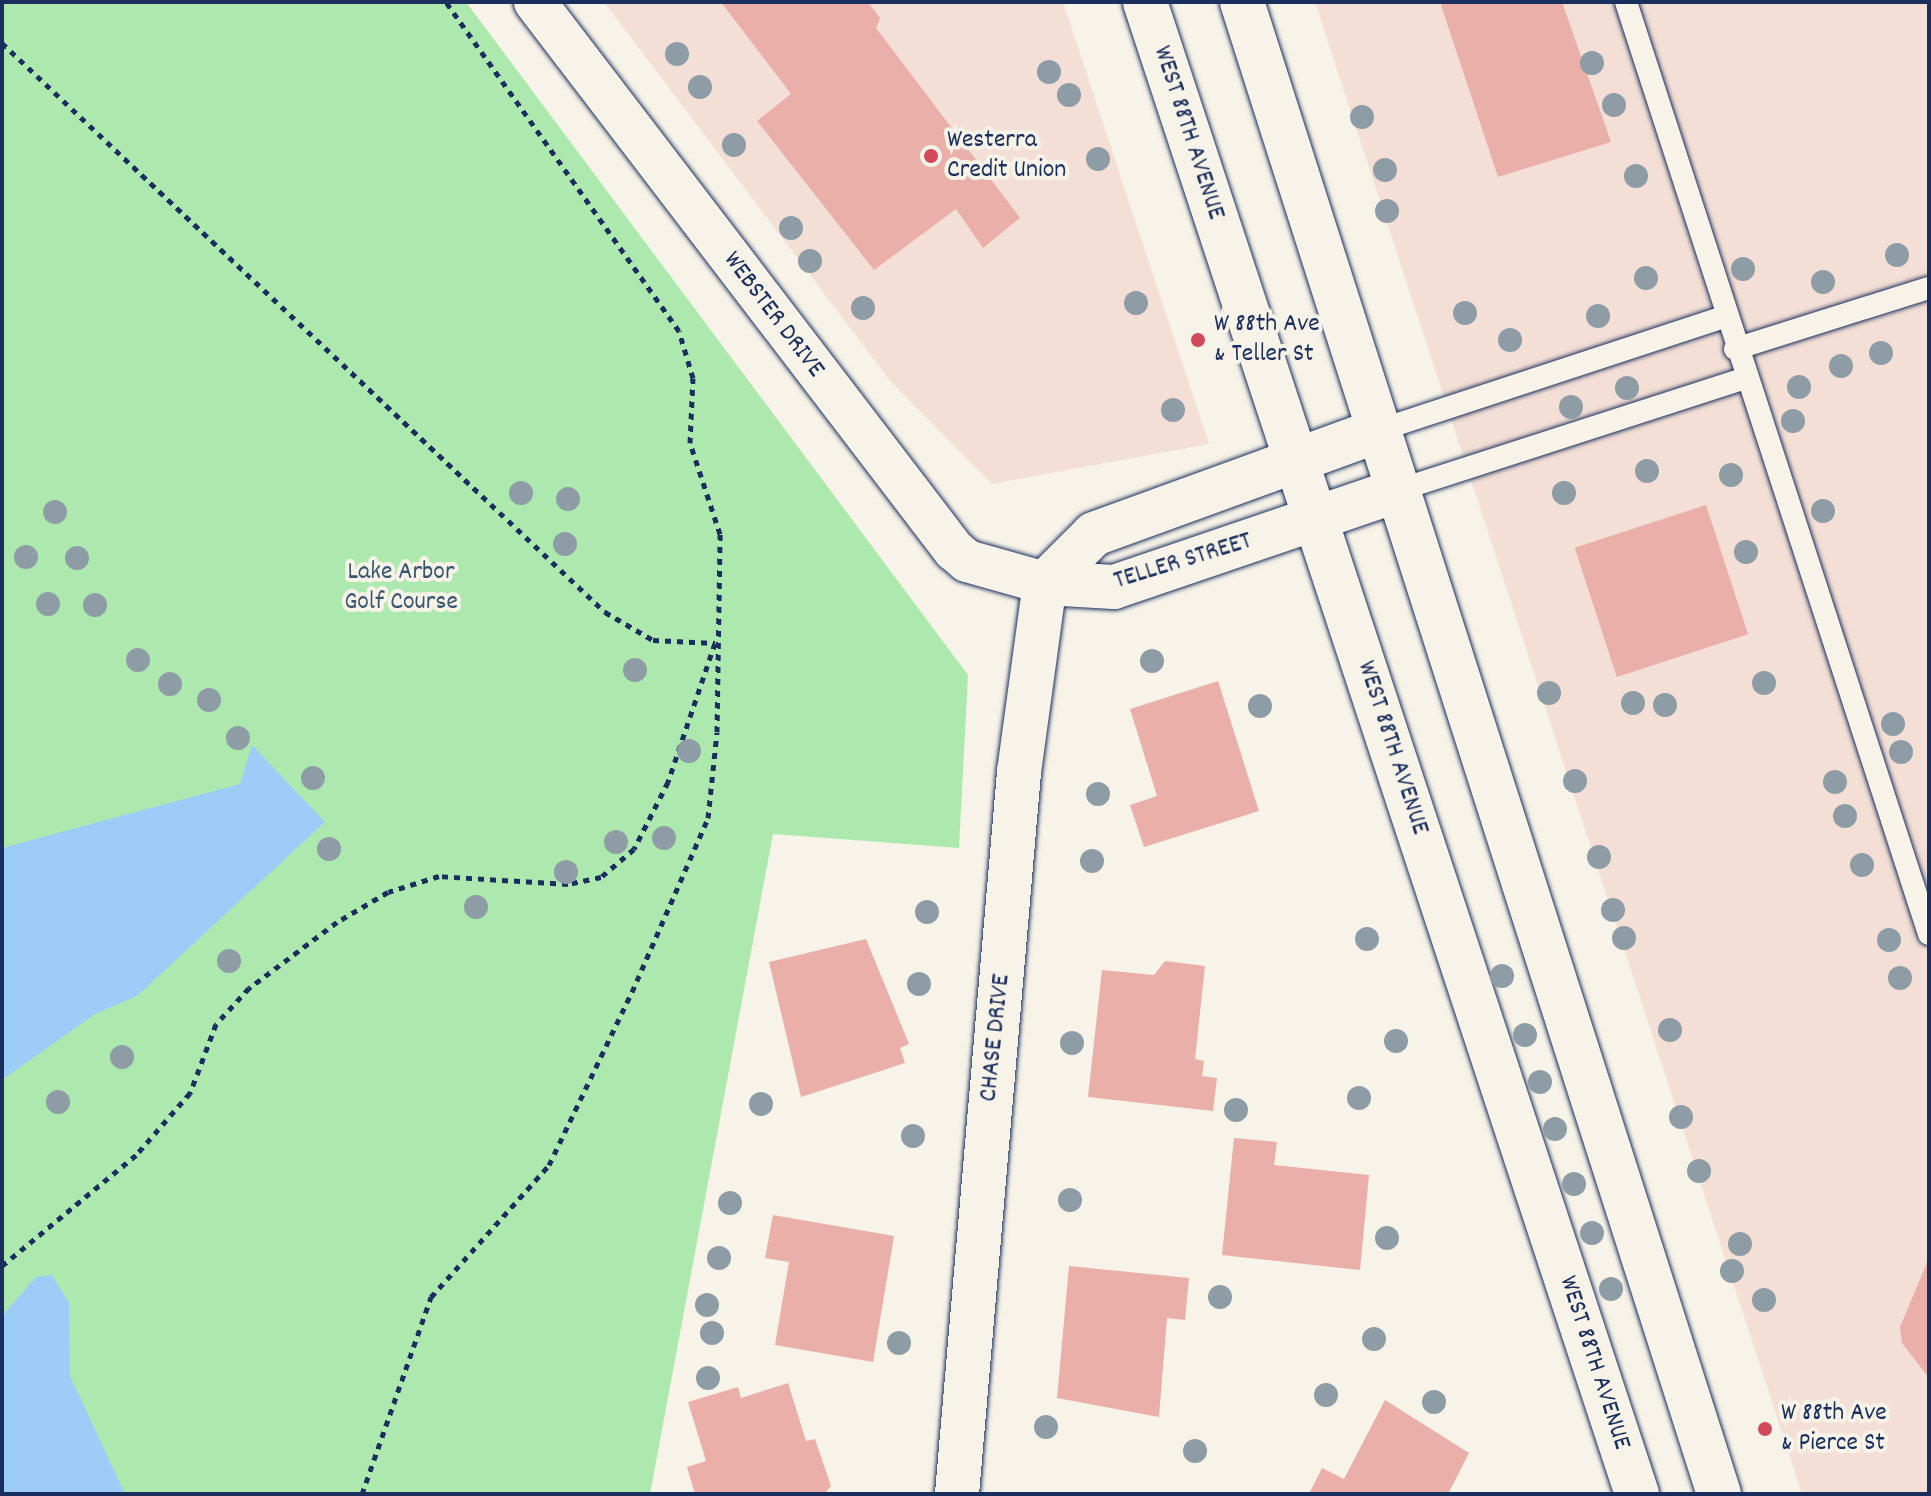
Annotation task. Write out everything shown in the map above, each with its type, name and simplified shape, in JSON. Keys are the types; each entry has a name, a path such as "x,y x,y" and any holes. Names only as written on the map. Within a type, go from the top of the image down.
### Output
{"main road":[{"name":"WEST 88TH AVENUE","path":"1145,2 1637,1494"},
{"path":"1242,2 1719,1494"},
{"name":"TELLER STREET","path":"1045,583 1094,534 1294,458 1380,430"},
{"name":"TELLER STREET","path":"1045,583 1114,587 1399,490"},
{"name":"CHASE DRIVE","path":"957,1494 1019,772 1045,583"}],"street":[{"name":"WEBSTER DRIVE","path":"535,2 954,550 974,564 1045,583"}],"lane":[{"path":"1626,2 1724,317 1929,934"},
{"path":"1735,349 1929,288"},
{"path":"1380,430 1724,317"},
{"path":"1399,490 1745,378"}],"path":[{"path":"362,1494 431,1297 549,1165 708,818 720,534 690,443 693,378 679,331 446,2"},
{"path":"2,43 605,612 653,640 715,643"},
{"path":"2,1266 136,1155 190,1093 216,1024 249,988 337,922 388,892 439,876 568,884 601,877 634,849 668,782 715,643"}],"shaded area":[{"path":"604,2 1063,2 1209,444 992,484 891,382"},
{"path":"1315,2 1929,2 1929,1494 1802,1494"}],"green space":[{"name":"Lake Arbor Golf Course","path":"2,2 466,2 968,675 959,848 773,834 650,1494 2,1494"}],"water":[{"path":"252,745 325,822 137,996 95,1014 2,1080 2,848 240,784"},
{"path":"52,1275 69,1303 70,1376 125,1494 2,1494 2,1316 36,1277"}],"building":[{"path":"721,2 868,2 880,18 876,28 1020,218 983,248 956,209 874,270 757,121 791,94"},
{"path":"1440,2 1562,2 1611,142 1498,177"},
{"path":"1706,505 1748,634 1617,677 1575,548"},
{"path":"1218,681 1259,811 1144,847 1130,805 1157,796 1130,709"},
{"path":"866,939 909,1044 900,1048 905,1063 801,1097 769,962"},
{"path":"1165,961 1205,966 1195,1059 1204,1061 1202,1076 1217,1078 1213,1111 1088,1097 1102,970 1154,975"},
{"path":"1234,1138 1277,1142 1274,1165 1369,1175 1360,1270 1222,1255"},
{"path":"773,1215 894,1236 873,1362 775,1345 789,1262 765,1258"},
{"path":"1929,1258 1929,1378 1902,1343 1900,1327"},
{"path":"1069,1266 1189,1278 1185,1320 1167,1318 1159,1417 1057,1398"},
{"path":"788,1383 806,1441 815,1439 831,1486 824,1494 695,1494 687,1467 706,1461 688,1402 738,1387 741,1398"},
{"path":"1385,1400 1469,1453 1448,1494 1309,1494 1322,1468 1344,1479"}],"place":[{"name":"Westerra Credit Union","path":"931,156"},
{"name":"W 88th Ave & Teller St","path":"1198,340"},
{"name":"W 88th Ave & Pierce St","path":"1765,1429"}]}
